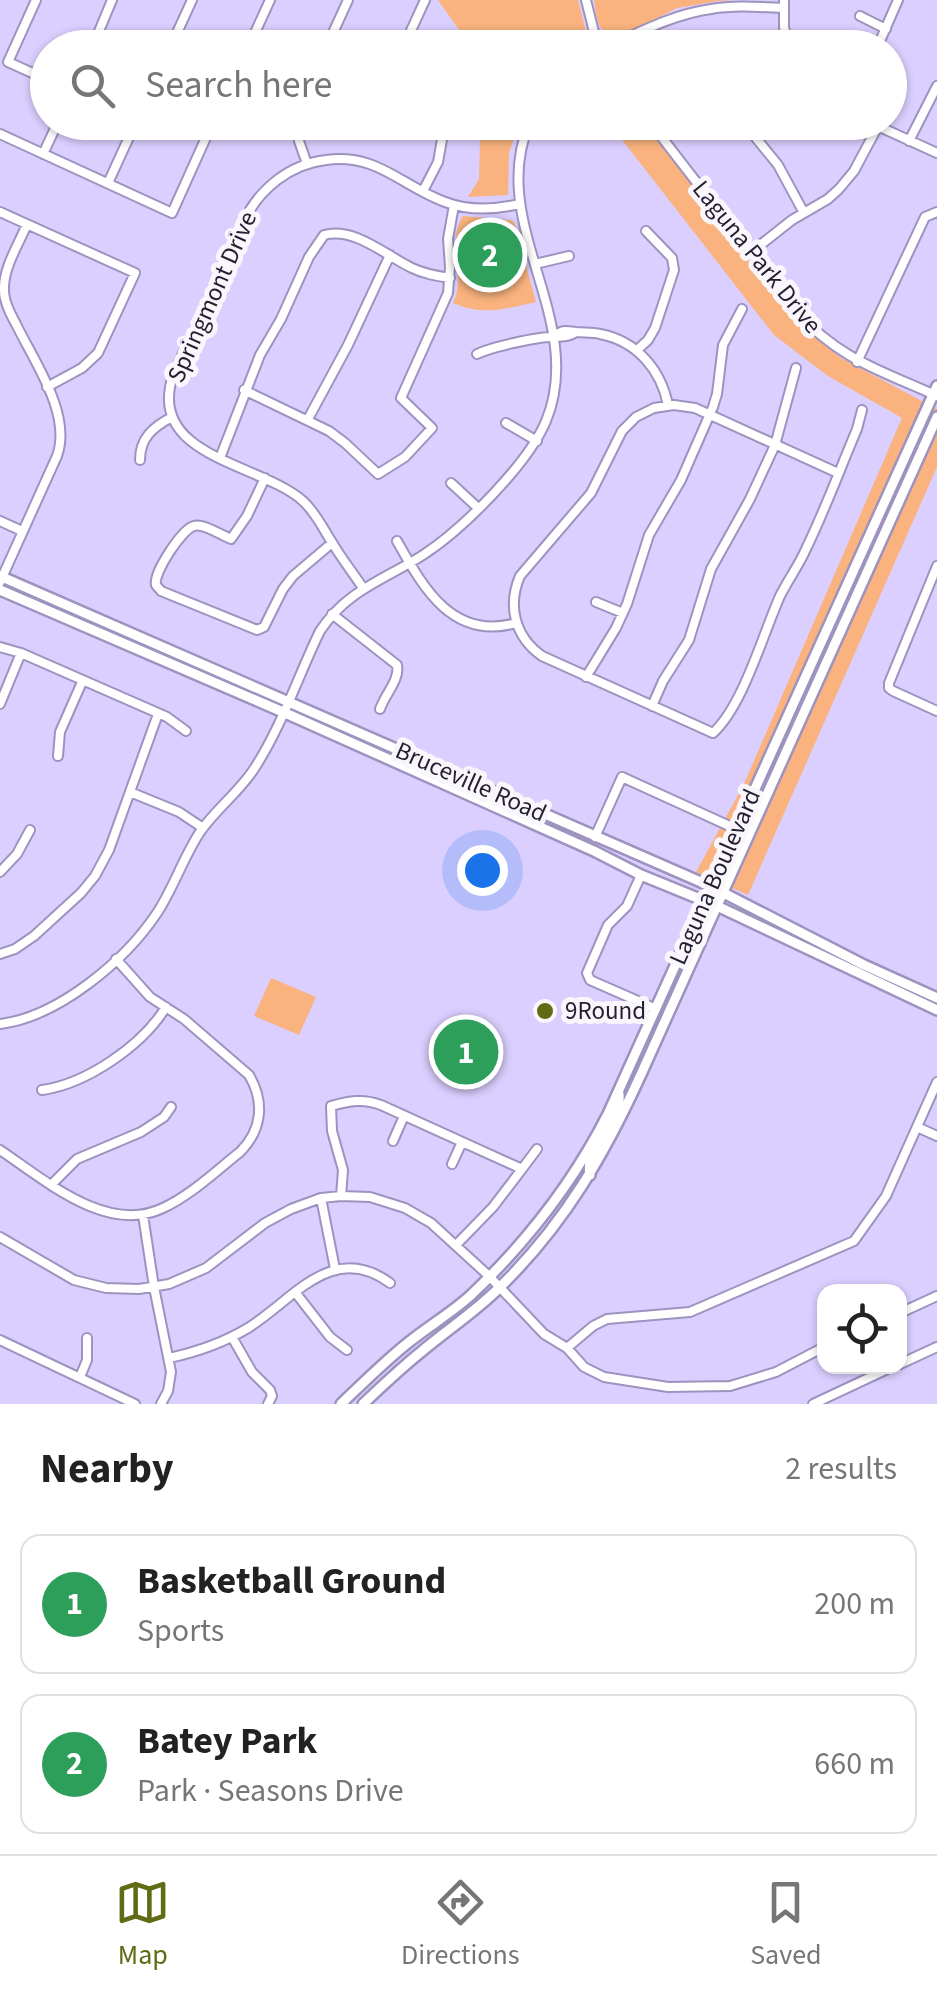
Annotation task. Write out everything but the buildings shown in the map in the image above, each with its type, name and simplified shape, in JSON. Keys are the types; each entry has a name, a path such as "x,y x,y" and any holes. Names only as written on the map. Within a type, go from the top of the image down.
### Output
{"main road":[{"name":"Laguna Boulevard","path":"341,1404 512,1255 579,1167 618,1092 936,392"},
{"name":"Laguna Boulevard","path":"364,1404 500,1287 542,1242 590,1175 620,1120 937,417"},
{"name":"Bruceville Road","path":"1,578 710,886 937,998"},
{"name":"Bruceville Road","path":"0,590 704,900 937,1010"},
{"path":"590,1175 588,1164 621,1101 618,1092"}],"street":[{"path":"30,72 8,62 36,0"},
{"path":"100,30 112,0"},
{"path":"178,30 192,0"},
{"path":"256,30 270,0"},
{"path":"334,30 348,0"},
{"path":"412,30 426,0"},
{"path":"586,0 594,30"},
{"path":"860,16 886,28 898,0"},
{"path":"645,30 700,10 784,4 787,30"},
{"path":"910,141 937,86"},
{"path":"0,134 172,212 205,140"},
{"path":"43,154 50,140"},
{"path":"108,183 128,140"},
{"path":"300,140 307,164 340,159 368,163 454,205 487,209 519,204"},
{"path":"423,191 438,162 442,140"},
{"path":"0,1024 32,1018 59,1005 140,936 158,912 203,828 248,778 332,614 363,588 410,563 453,533 537,441 555,395 558,366 555,336 519,204 517,186 525,140"},
{"name":"Laguna Park Drive","path":"664,140 806,322 858,362 936,392"},
{"path":"758,140 785,176 804,212"},
{"path":"750,253 844,184 858,165 868,140"},
{"path":"907,140 937,153"},
{"name":"Springmont Drive","path":"307,164 269,187 246,216 228,266 171,379 169,400 172,417 188,440 290,491 310,508 363,588"},
{"path":"244,390 308,419 345,443 378,474 405,456 432,428 402,398 443,307 450,278 448,238 454,205"},
{"path":"0,212 135,273 98,353 82,368 47,388"},
{"path":"858,362 926,217 937,212"},
{"path":"1,578 61,442 61,421 47,388 4,310 6,272 27,224"},
{"path":"636,350 655,328 674,270 672,258 646,231"},
{"path":"220,458 260,355 324,235 354,238 423,272 450,278"},
{"path":"308,419 390,255"},
{"path":"535,264 568,256"},
{"path":"586,676 623,613 648,535 680,480 710,415 718,394 723,345 742,309"},
{"path":"478,354 566,330 604,334 624,342 651,365 668,405"},
{"path":"652,706 688,640 718,554 750,500 775,444 796,368"},
{"path":"838,473 688,407 668,405 642,414 626,426 591,494 524,570 514,597 516,622 526,642 536,652 712,733 721,725 761,647 779,599 806,550 858,429 862,410"},
{"path":"140,460 145,438 172,417"},
{"path":"506,422 537,441"},
{"path":"265,478 247,516 230,539 198,525 184,533 158,573 156,586 161,591 258,630 264,627 293,576 332,544"},
{"path":"450,483 478,508"},
{"path":"0,521 22,531"},
{"path":"397,541 429,594 452,614 486,626 516,622"},
{"path":"937,566 889,688 937,712"},
{"path":"596,602 623,613"},
{"path":"332,614 396,665 397,678 380,709"},
{"path":"0,647 158,714 186,731"},
{"path":"0,704 21,653"},
{"path":"58,756 60,732 82,682"},
{"path":"0,954 28,941 86,887 109,850 158,714"},
{"path":"595,837 622,777 736,829"},
{"path":"130,792 172,809 203,828"},
{"path":"0,872 18,854 30,830"},
{"path":"640,875 624,910 608,925 587,973 590,980 656,1009"},
{"path":"0,1150 102,1212 143,1215 172,1204 240,1152 254,1136 259,1101 244,1070 184,1019 145,993 116,960"},
{"path":"42,1090 69,1083 108,1063 151,1027 166,1008"},
{"path":"567,1348 607,1319 690,1312 850,1244 886,1196 937,1082"},
{"path":"341,1196 343,1170 332,1132 331,1106 361,1100 522,1169"},
{"path":"52,1184 77,1159 141,1132 164,1117 171,1107"},
{"path":"393,1141 404,1116"},
{"path":"917,1127 937,1136"},
{"path":"452,1164 462,1142"},
{"path":"456,1246 537,1149"},
{"path":"321,1198 336,1269"},
{"path":"0,1237 53,1269 90,1285 154,1287 206,1268 291,1208 321,1198 377,1199 425,1218 489,1276 544,1334 604,1377 680,1388 742,1384 817,1351"},
{"path":"143,1215 169,1358 170,1385 162,1404"},
{"path":"169,1358 232,1337 317,1277 336,1269 366,1270 390,1283"},
{"path":"296,1292 330,1337 347,1350"},
{"path":"907,1311 937,1296"},
{"path":"232,1337 252,1372 270,1390 268,1404"},
{"path":"80,1377 88,1338"},
{"path":"0,1340 135,1404"},
{"path":"907,1360 937,1347"},
{"path":"815,1403 878,1374"}],"shaded area":[{"path":"438,0 578,0 586,30 459,30"},
{"path":"594,0 734,0 677,8 629,30 603,30"},
{"path":"513,140 509,153 508,195 468,197 479,179 480,141"},
{"path":"622,140 658,140 802,327 841,358 937,409 937,467 748,895 696,872 744,784 902,418 828,376 774,335"},
{"path":"463,216 514,222 536,302 485,310 453,303 458,281 456,236"},
{"path":"271,978 316,997 299,1035 254,1016"}],"place":[{"name":"Batey Park","path":"490,255"},
{"name":"9Round","path":"545,1011"},
{"name":"Basketball Ground","path":"466,1052"}]}
